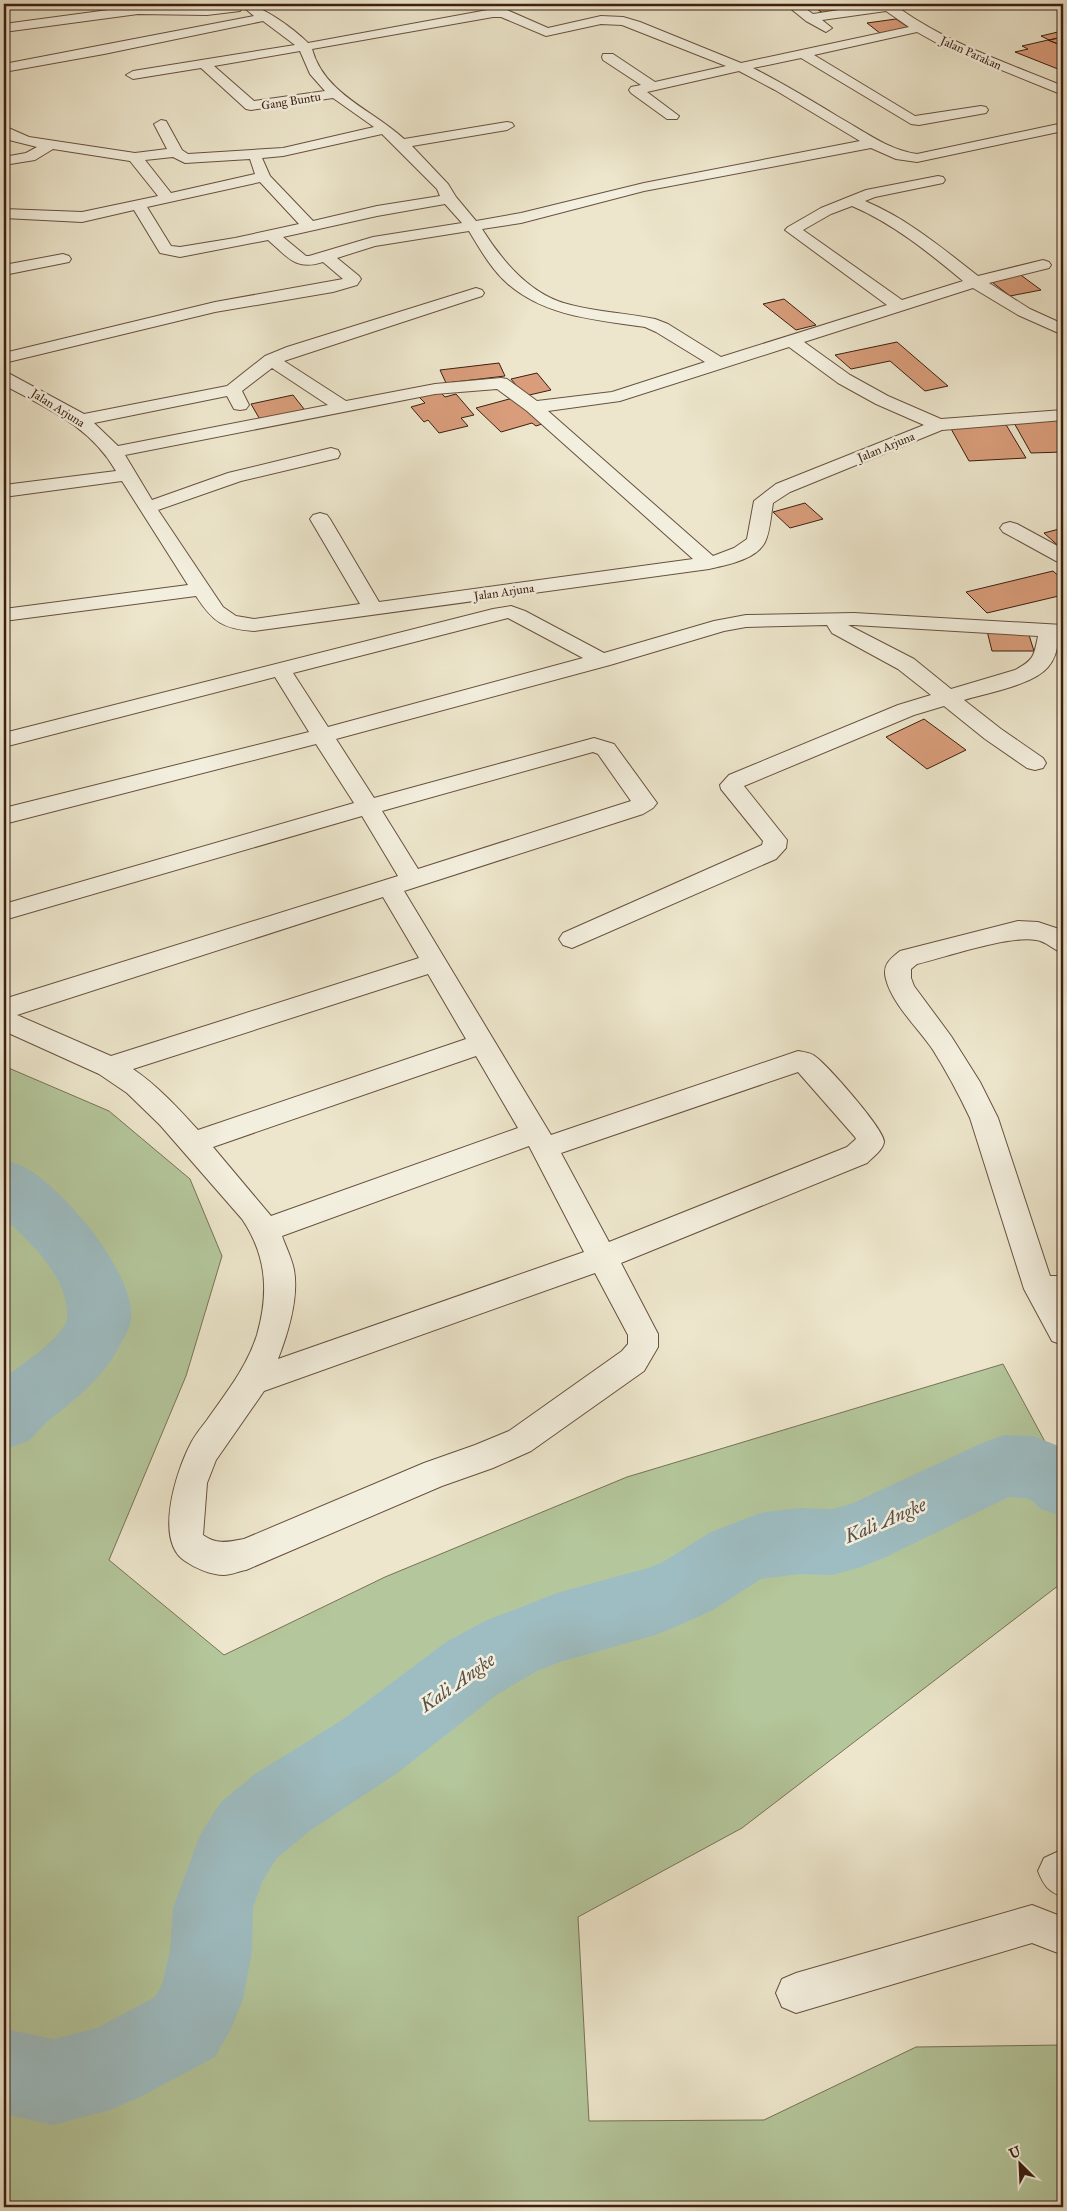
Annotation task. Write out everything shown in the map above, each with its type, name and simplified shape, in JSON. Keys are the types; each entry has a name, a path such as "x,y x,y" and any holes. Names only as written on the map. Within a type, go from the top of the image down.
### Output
{"street":[{"path":"791,4 851,43"},
{"path":"810,18 910,4"},
{"path":"4,28 170,7 207,11 253,5 265,17 306,47 307,58 310,64 335,94 385,129 443,187 449,199 473,226 492,256 513,280 559,308 649,323 662,328 718,363"},
{"name":"Jalan Parakan","path":"887,6 919,28 946,43 1063,91"},
{"path":"462,8 477,15"},
{"path":"43,10 52,21"},
{"path":"133,75 389,33 477,15 503,13 546,32 601,20 623,20 742,68 780,87 873,143 901,156 917,158 1063,126"},
{"path":"4,68 104,50 265,17"},
{"path":"672,116 636,92 652,86 742,68 919,28"},
{"path":"804,54 911,120 981,110"},
{"path":"608,58 652,86"},
{"name":"Gang Buntu","path":"204,63 250,106 335,94"},
{"path":"162,124 176,152 185,159 283,152 385,129"},
{"path":"401,144 507,126"},
{"path":"4,130 20,139 136,157 176,152"},
{"path":"270,234 302,261 310,261 372,242 537,214 644,187 873,143"},
{"path":"4,161 30,157 48,144"},
{"path":"254,154 263,178 309,226"},
{"path":"136,157 167,198"},
{"path":"4,214 22,213 82,217 263,178"},
{"path":"900,306 793,230 826,211 871,193 938,180"},
{"path":"138,204 166,250 173,252 235,243 377,211 449,199"},
{"path":"854,201 879,212 914,233 975,282 1024,312 1063,330"},
{"path":"4,358 265,291 333,287 350,282 353,279 327,257"},
{"path":"4,270 63,259"},
{"path":"533,407 607,399 1046,259"},
{"path":"81,420 232,390 271,360 293,351 476,293"},
{"path":"1025,297 1063,320"},
{"path":"791,340 844,379 882,400 939,425"},
{"path":"271,360 346,408"},
{"name":"Jalan Arjuna","path":"4,378 81,420 114,452 147,508 216,611 229,621 254,625 709,563 741,552 753,545 756,541 764,501 776,492 939,425 1063,414"},
{"path":"114,452 346,408 431,382 501,383 533,407 709,563"},
{"path":"232,390 251,427"},
{"path":"147,508 235,477 331,454"},
{"path":"4,491 128,475"},
{"path":"320,519 373,610"},
{"path":"1010,528 1063,557"},
{"path":"4,616 202,588"},
{"path":"4,740 506,612 518,615 602,660"},
{"path":"835,619 839,629 898,658 946,697 1035,763"},
{"path":"4,816 323,735 602,660 720,625 766,620 835,619 1056,640 1038,666 1013,679 946,697 855,730 736,780 732,785 733,789 775,840 774,848 768,853 572,938"},
{"path":"4,1020 109,1067 137,1086 170,1116 252,1211 265,1230 279,1270 279,1294 272,1335 253,1382 202,1453 191,1483 185,1533 190,1546 202,1554 224,1559 246,1554 436,1473 482,1458 520,1441 633,1361 643,1347 643,1334 539,1141 434,962 368,807 280,669"},
{"path":"4,912 594,744 606,749 644,803 635,808 4,1009"},
{"path":"1063,944 1045,933 1018,930 910,957 898,966 896,970 903,990 942,1043 970,1089 984,1118 1051,1288 1063,1332"},
{"path":"109,1067 434,962"},
{"path":"193,1143 482,1044"},
{"path":"253,1382 602,1258 857,1155 870,1143 869,1136 806,1063 798,1061 539,1141 265,1230"},
{"path":"796,1992 1032,1924 1063,1936"}],"green space":[{"path":"4,1066 109,1111 190,1179 222,1256 186,1376 109,1560 224,1655 385,1577 627,1477 1003,1364 1063,1475 1063,1582 742,1828 578,1917 589,2121 764,2120 916,2047 1063,2045 1063,2207 4,2207"}],"building":[{"path":"808,4 830,4 834,6 816,9"},
{"path":"864,4 870,8 852,10 844,5"},
{"path":"835,7 842,12 824,14 817,9"},
{"path":"896,19 908,27 881,34 867,23"},
{"path":"1062,31 1063,37 1049,40 1041,36"},
{"path":"1063,37 1063,46 1048,40 1049,40"},
{"path":"1048,40 1063,46 1063,71 1015,52 1028,49 1022,46"},
{"path":"1018,273 1041,290 1010,296 988,279"},
{"path":"784,299 816,325 796,330 763,304"},
{"path":"897,342 948,386 925,391 890,361 851,369 835,355"},
{"path":"499,363 505,376 446,383 440,370"},
{"path":"537,373 551,390 525,396 511,379"},
{"path":"439,391 445,397 456,394 474,415 461,418 468,426 439,433 428,420 424,422 411,407 425,403 418,396"},
{"path":"293,395 308,414 262,423 251,404"},
{"path":"513,398 542,424 536,426 532,423 501,432 476,408"},
{"path":"1063,419 1063,452 1031,453 1013,421"},
{"path":"1005,423 1026,458 969,461 950,427"},
{"path":"805,503 823,519 790,528 773,512"},
{"path":"1063,528 1063,550 1044,533"},
{"path":"1053,571 1063,580 1063,595 987,613 966,592"},
{"path":"987,631 1028,632 1034,651 992,651"},
{"path":"924,719 966,750 927,769 886,737"}],"waterway":[{"name":"Kali Angke","path":"4,1184 51,1225 81,1263 98,1301 99,1319 94,1333 86,1346 65,1369 16,1407 4,1420"},
{"name":"Kali Angke","path":"4,2070 8,2073 53,2082 110,2067 185,2027 201,1999 211,1951 213,1908 228,1863 248,1831 283,1802 369,1747 472,1668 513,1645 560,1627 655,1601 688,1586 734,1556 760,1546 799,1541 832,1542 861,1534 1004,1466 1034,1467 1058,1480 1063,1486"}]}
